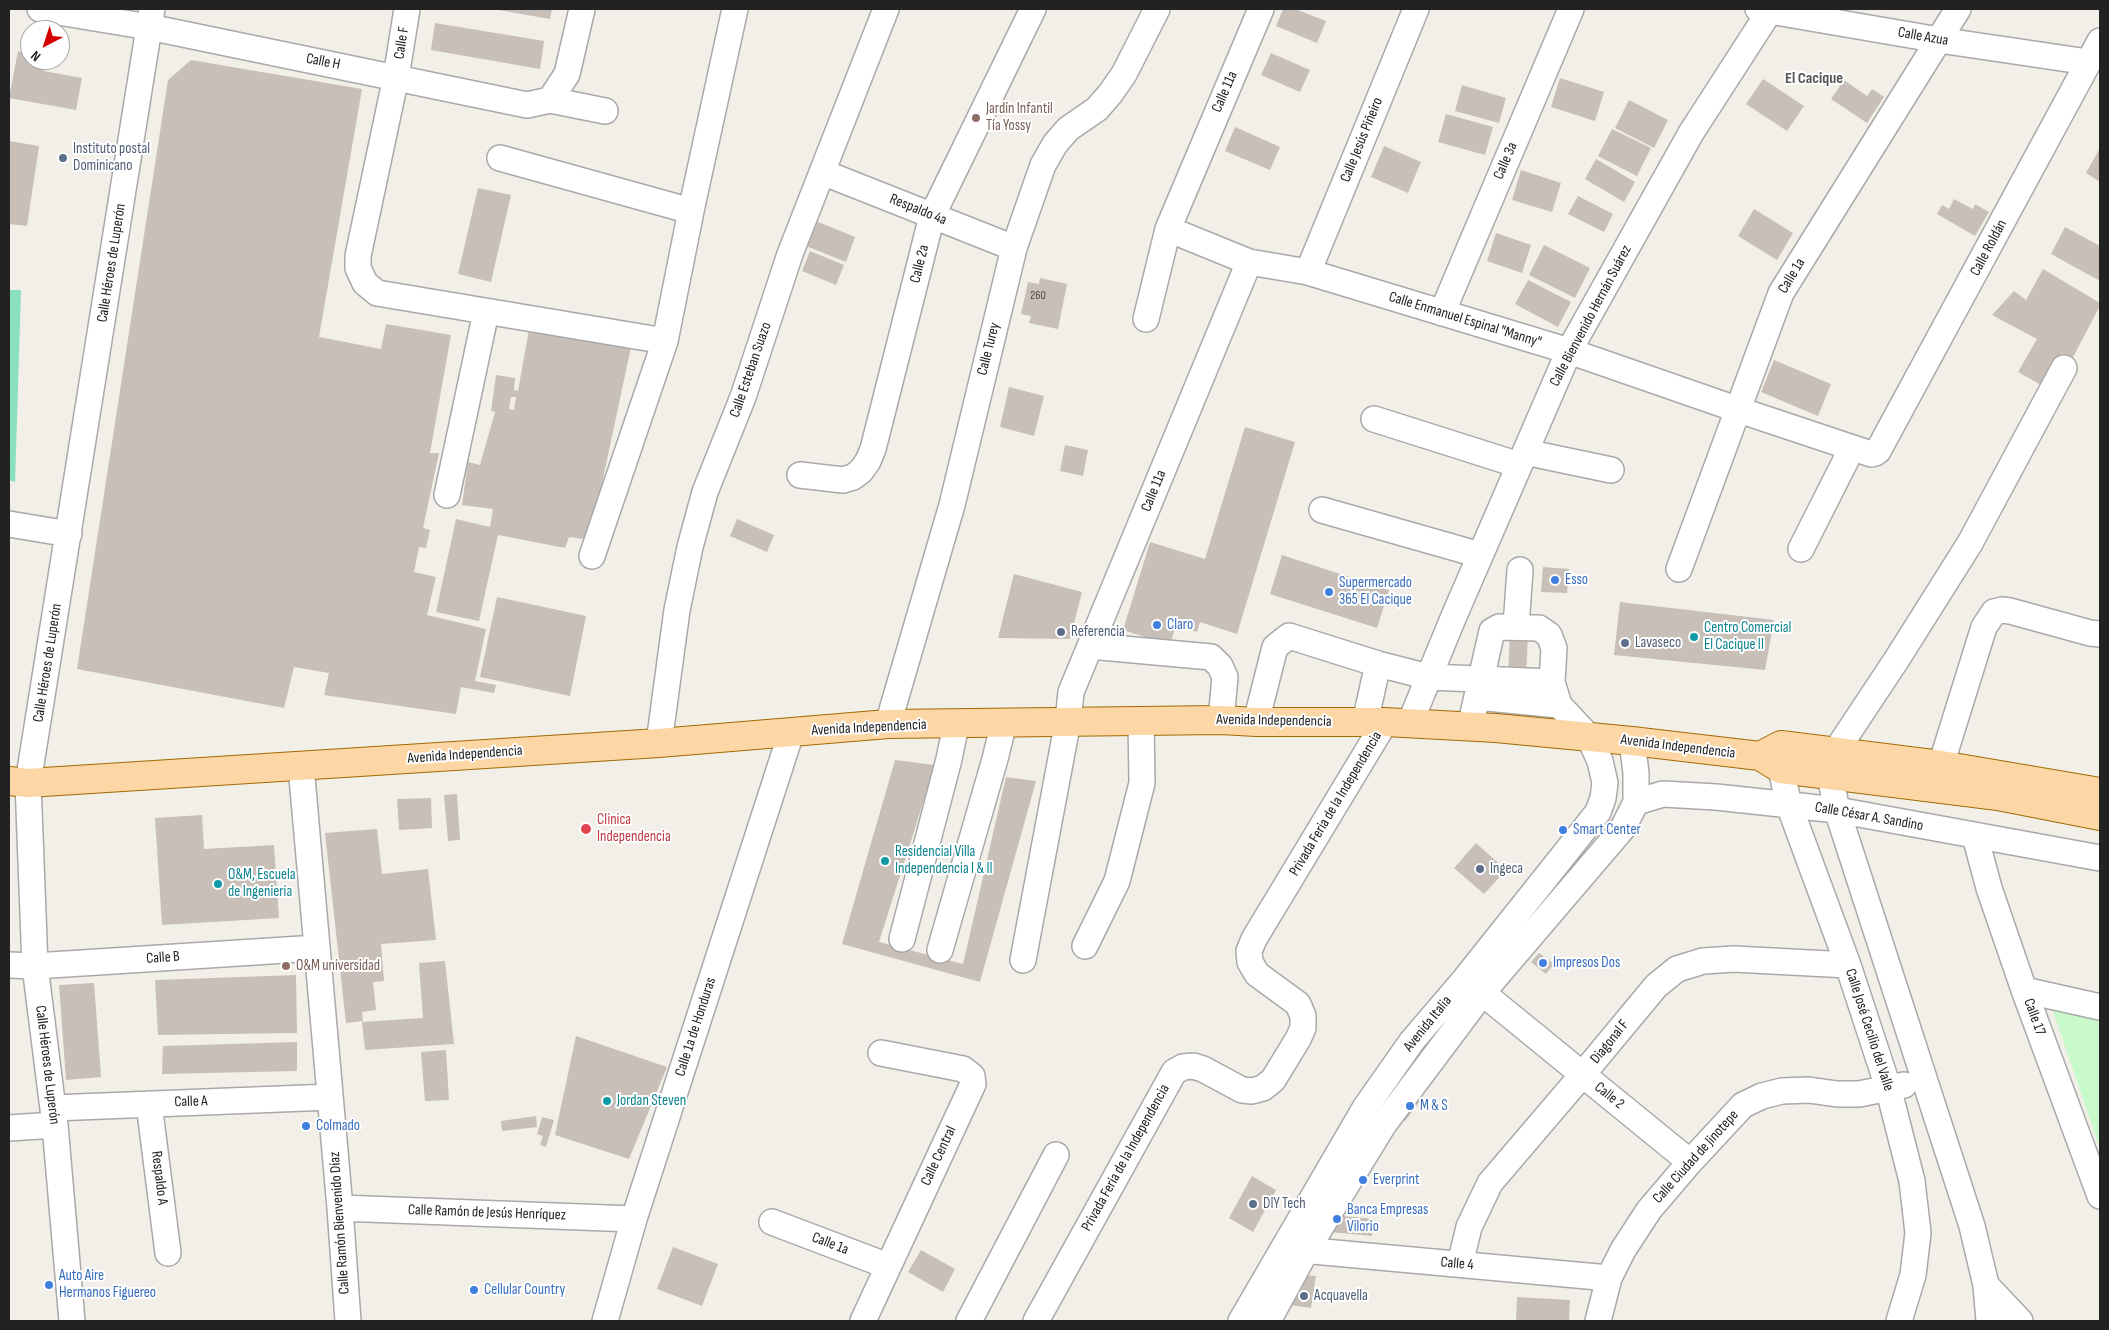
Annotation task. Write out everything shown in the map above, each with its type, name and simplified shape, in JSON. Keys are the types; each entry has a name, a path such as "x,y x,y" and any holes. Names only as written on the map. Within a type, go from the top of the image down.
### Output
{"main road":[{"name":"Avenida Independencia","path":"18,782 660,743 888,724 1221,720 1256,722 1387,722 1632,740 1774,757 1831,759 1939,777 2100,792"},
{"name":"Avenida Independencia","path":"1939,777 1998,796 2100,816"}],"street":[{"name":"Calle H","path":"40,9 151,18 396,77 527,105 550,100 605,111"},
{"name":"Calle F","path":"407,9 396,77 358,256 358,268 365,283 377,293 665,342"},
{"path":"550,100 567,74 582,9"},
{"path":"592,556 665,342 691,211 735,9"},
{"name":"Calle Esteban Suazo","path":"660,743 677,610 690,547 705,492 743,397 790,254 886,9"},
{"name":"Calle 2a","path":"800,475 843,480 861,471 868,461 873,449 932,216 1033,9"},
{"name":"Calle Turey","path":"888,724 952,506 1014,248 1043,165 1055,144 1068,129 1097,109 1110,94 1124,74 1157,9"},
{"name":"Calle 11a","path":"1146,319 1168,229 1261,9"},
{"name":"Calle Jesús Piñeiro","path":"1308,272 1416,9"},
{"name":"Calle 3a","path":"1442,313 1571,9"},
{"name":"Calle Azua","path":"1766,9 1939,40 2094,51"},
{"name":"Calle Bienvenido Hernán Suárez","path":"1387,722 1429,676 1569,351 1691,133 1766,9"},
{"name":"Calle 1a","path":"1679,569 1781,293 1958,9"},
{"name":"Calle Héroes de Luperón","path":"72,1321 54,1116 35,966 18,782 69,534 151,18"},
{"name":"Calle Roldán","path":"1801,549 1864,450 1878,451 2094,51"},
{"path":"500,158 691,211"},
{"name":"Respaldo 4a","path":"822,172 1014,248"},
{"name":"Calle Enmanuel Espinal \"Manny\"","path":"1168,229 1249,262 1308,272 1569,351 1739,410 1864,450"},
{"name":"Calle 11a","path":"1023,960 1068,721 1071,692 1249,262"},
{"path":"447,494 486,312"},
{"path":"1989,1321 1986,1285 1972,1226 1837,810 1831,759 1970,544 2064,368"},
{"path":"1374,418 1522,458 1610,470"},
{"path":"1322,510 1480,555"},
{"path":"9,524 69,534"},
{"path":"1516,627 1520,570"},
{"path":"1939,777 1984,627 1994,612 2010,611 2090,633 2100,634"},
{"path":"1256,722 1276,647 1289,636 1378,664 1479,688 1555,693 1554,648 1549,635 1539,628 1499,627 1492,631 1479,688 1470,727"},
{"path":"1090,646 1211,657 1220,666 1225,677 1221,720"},
{"path":"1378,664 1387,722"},
{"name":"Avenida Italia","path":"1474,986 1598,812 1604,798 1604,783 1600,761 1589,737 1555,693"},
{"path":"1085,946 1117,881 1142,783 1141,721"},
{"path":"940,950 1004,722"},
{"name":"Privada Feria de la Independencia","path":"1036,1321 1174,1072 1183,1067 1193,1066 1203,1069 1242,1090 1252,1091 1263,1088 1273,1080 1298,1039 1303,1028 1303,1016 1298,1004 1257,974 1250,962 1249,951 1254,939 1387,722"},
{"path":"902,939 911,898 950,759 956,724"},
{"name":"Calle 1a de Honduras","path":"605,1321 634,1219 791,733"},
{"name":"Avenida Italia","path":"1268,1321 1294,1250 1365,1108 1412,1041 1474,986 1623,828 1636,802 1636,773 1632,740"},
{"name":"Calle José Cecilio del Valle","path":"1774,757 1788,805 1848,965 1888,1087 1912,1181 1918,1233 1913,1275 1899,1320"},
{"name":"Calle Ramón Bienvenido Díaz","path":"301,766 340,1208 348,1321"},
{"name":"Calle César A. Sandino","path":"1636,802 1663,794 1716,797 1837,810 2100,858"},
{"name":"Calle 17","path":"1975,836 1989,888 2024,990 2100,1196"},
{"name":"Calle B","path":"9,965 35,966 317,948"},
{"name":"Diagonal F","path":"1460,1264 1469,1227 1490,1183 1504,1164 1583,1074 1656,986 1677,969 1703,961 1734,959 1848,965"},
{"name":"Calle 2","path":"1474,986 1690,1162"},
{"path":"2024,990 2100,1007"},
{"name":"Calle Central","path":"863,1321 973,1084 972,1076 963,1070 881,1054"},
{"name":"Calle Ciudad de Jinotepe","path":"1598,1321 1609,1278 1623,1250 1649,1210 1743,1105 1762,1096 1791,1090 1859,1094 1888,1087 1924,1082"},
{"name":"Calle A","path":"9,1128 54,1116 150,1104 330,1097"},
{"name":"Respaldo A","path":"150,1104 168,1252"},
{"path":"968,1321 1056,1155"},
{"name":"Calle Ramón de Jesús Henríquez","path":"340,1208 634,1219"},
{"name":"Calle 1a","path":"772,1222 888,1266"},
{"name":"Avenida Italia","path":"1241,1321 1294,1250"},
{"name":"Calle 4","path":"1294,1250 1609,1278"},
{"path":"1986,1285 2020,1321"}],"green space":[{"path":"9,290 21,290 15,482 9,480"},
{"path":"2052,1008 2100,1019 2100,1149"}],"building":[{"path":"493,9 552,9 550,19"},
{"path":"1283,9 1295,9 1326,21 1317,43 1276,26"},
{"path":"435,23 544,41 540,69 431,50"},
{"path":"18,51 20,52 20,70 44,70 82,78 76,110 9,98"},
{"path":"1271,53 1310,70 1300,92 1261,75"},
{"path":"191,60 362,89 319,337 381,349 386,324 451,335 430,453 439,453 423,528 430,530 426,548 419,547 414,572 436,577 427,615 486,629 475,681 496,685 494,693 461,687 456,714 324,695 329,673 294,667 284,708 77,669 168,80"},
{"path":"1560,78 1604,92 1595,121 1551,107"},
{"path":"1763,79 1804,106 1787,131 1746,104"},
{"path":"1844,80 1867,96 1872,89 1884,97 1867,123 1831,99"},
{"path":"1462,85 1506,98 1499,123 1455,111"},
{"path":"1629,100 1668,120 1654,148 1615,128"},
{"path":"1446,114 1493,127 1485,155 1438,142"},
{"path":"1235,127 1280,147 1270,170 1225,151"},
{"path":"1612,129 1651,148 1637,176 1598,156"},
{"path":"9,141 39,146 27,226 9,224"},
{"path":"1384,146 1421,162 1408,193 1371,177"},
{"path":"2100,148 2100,182 2086,173"},
{"path":"1596,159 1635,182 1624,202 1585,179"},
{"path":"1521,170 1561,183 1552,212 1512,200"},
{"path":"478,188 511,195 491,282 458,274"},
{"path":"1578,196 1613,214 1604,232 1568,214"},
{"path":"1954,199 1973,209 1975,204 1989,212 1975,236 1937,214 1942,205 1949,209"},
{"path":"1754,209 1793,233 1777,260 1738,236"},
{"path":"816,221 855,237 846,262 806,246"},
{"path":"2065,227 2100,246 2100,281 2051,254"},
{"path":"1496,233 1531,245 1522,273 1487,261"},
{"path":"1544,245 1590,268 1575,298 1529,275"},
{"path":"810,251 844,265 836,285 802,271"},
{"path":"2043,269 2100,303 2100,306 2072,359 2062,353 2041,385 2018,372 2037,339 1992,315 2014,291 2026,300"},
{"path":"1040,278 1067,284 1058,329 1029,323 1031,316 1021,314 1028,282 1039,284"},
{"path":"1528,280 1571,302 1558,327 1515,304"},
{"path":"530,324 631,347 590,540 569,537 565,548 498,535 479,621 436,612 456,519 490,527 493,509 462,505 468,462 480,465 495,412 491,411 496,375 515,378 514,390 518,391","holes":["511,397 516,397 514,410 509,409"]},
{"path":"1774,360 1831,384 1818,416 1761,392"},
{"path":"1009,387 1044,396 1034,436 1000,427"},
{"path":"1245,427 1295,442 1237,634 1200,622 1197,632 1176,625 1170,645 1123,630 1150,542 1205,559"},
{"path":"1065,445 1088,450 1083,476 1060,471"},
{"path":"737,519 774,535 767,552 730,536"},
{"name":"Supermercado 365 El Cacique","path":"1282,555 1389,590 1377,628 1270,594"},
{"name":"Esso","path":"1543,567 1569,569 1567,593 1541,592"},
{"path":"1014,574 1082,592 1070,639 998,638"},
{"path":"497,597 586,616 570,696 480,677"},
{"name":"Centro Comercial El Cacique II","path":"1620,602 1774,620 1765,670 1614,655"},
{"path":"1510,632 1528,633 1526,678 1508,677"},
{"name":"Residencial Villa Independencia I & II","path":"895,760 935,765 879,942 963,964 1006,777 1036,781 980,982 842,944"},
{"path":"457,794 460,840 448,841 444,795"},
{"path":"431,798 432,828 399,830 397,799"},
{"name":"O&M, Escuela de Ingenieria","path":"202,815 204,849 274,845 279,918 162,925 155,818"},
{"path":"377,829 382,874 428,869 436,940 381,944 384,981 373,982 376,1010 362,1012 363,1021 346,1023 325,833"},
{"name":"Ingeca","path":"1476,843 1506,870 1484,894 1454,868"},
{"name":"Impresos Dos","path":"1539,953 1554,964 1546,974 1531,962"},
{"path":"445,961 454,1044 365,1050 362,1022 423,1018 419,963"},
{"path":"296,975 297,1033 158,1035 155,980"},
{"path":"94,983 101,1077 66,1080 59,985"},
{"name":"Jordan Steven","path":"576,1036 667,1067 629,1159 555,1135"},
{"path":"297,1042 297,1071 162,1074 163,1046"},
{"path":"446,1050 449,1100 425,1101 421,1052"},
{"name":"M & S","path":"1414,1090 1423,1097 1405,1121 1396,1114"},
{"path":"536,1116 537,1127 502,1131 501,1121"},
{"path":"542,1117 554,1120 546,1147 540,1145 543,1136 537,1134"},
{"name":"DIY Tech","path":"1252,1176 1276,1190 1253,1232 1229,1218"},
{"path":"1332,1215 1374,1219 1372,1236 1330,1232"},
{"path":"673,1247 718,1264 702,1306 657,1289"},
{"path":"921,1250 955,1269 943,1292 908,1272"},
{"name":"Acquavella","path":"1303,1275 1316,1276 1311,1308 1290,1305 1302,1288"},
{"path":"1517,1297 1570,1300 1569,1321 1516,1321"}],"place":[{"name":"Jardín Infantil Tía Yossy","path":"976,118"},
{"name":"Instituto postal Dominicano","path":"63,158"},
{"name":"Esso","path":"1555,580"},
{"name":"Supermercado 365 El Cacique","path":"1329,592"},
{"name":"Claro","path":"1157,625"},
{"name":"Referencia","path":"1061,632"},
{"name":"Centro Comercial El Cacique II","path":"1694,637"},
{"name":"Lavaseco","path":"1625,643"},
{"name":"Clinica Independencia","path":"586,829"},
{"name":"Smart Center","path":"1563,830"},
{"name":"Residencial Villa Independencia I & II","path":"885,861"},
{"name":"Ingeca","path":"1480,869"},
{"name":"O&M, Escuela de Ingenieria","path":"218,884"},
{"name":"Impresos Dos","path":"1543,963"},
{"name":"O&M universidad","path":"286,966"},
{"name":"Jordan Steven","path":"607,1101"},
{"name":"M & S","path":"1410,1106"},
{"name":"Colmado","path":"306,1126"},
{"name":"Everprint","path":"1363,1180"},
{"name":"DIY Tech","path":"1253,1204"},
{"name":"Banca Empresas Vilorio","path":"1337,1219"},
{"name":"Auto Aire Hermanos Figuereo","path":"49,1285"},
{"name":"Cellular Country","path":"474,1290"},
{"name":"Acquavella","path":"1304,1296"}],"district":[{"name":"El Cacique","path":"1814,79"}]}
